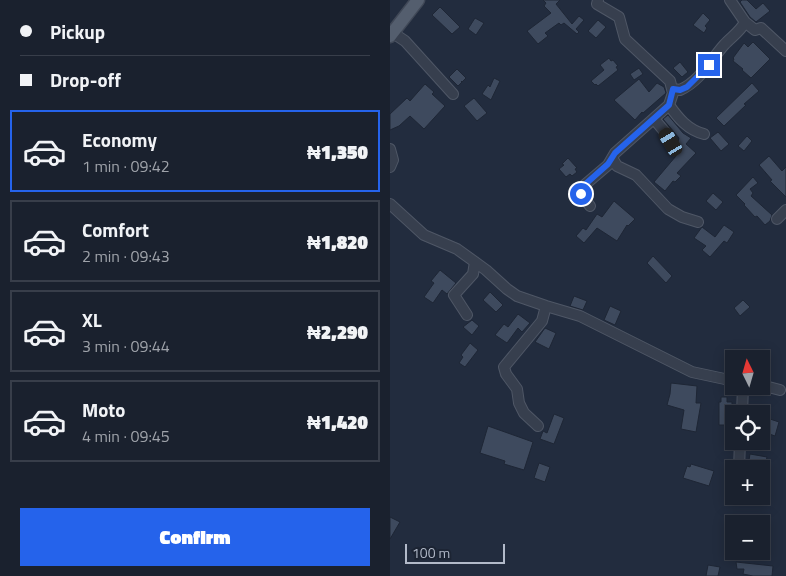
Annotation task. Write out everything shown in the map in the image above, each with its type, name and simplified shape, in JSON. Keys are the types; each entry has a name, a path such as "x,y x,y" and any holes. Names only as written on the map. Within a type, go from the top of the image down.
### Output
{"main road":[{"path":"391,35 418,0"}],"street":[{"path":"590,206 581,194 581,188 608,164 615,153 669,105 673,89 670,81 626,39 616,14 597,4 598,0"},
{"path":"730,0 745,22 755,30 761,28 786,51"},
{"path":"673,89 680,90 693,81 709,65 724,44 742,29 745,22"},
{"path":"391,35 404,41 453,94"},
{"path":"669,105 687,126 704,134"},
{"path":"654,120 671,142"},
{"path":"390,149 393,160 390,168"},
{"path":"612,158 617,166 636,176 668,209 682,217 698,222"},
{"path":"390,204 424,235 458,249 476,262 507,290 517,296 580,316 692,372 725,379"},
{"path":"777,219 786,210"},
{"path":"467,315 454,295 473,274 476,262"},
{"path":"538,426 524,412 519,403 517,389 506,374 504,367 539,325 546,306"},
{"path":"770,387 780,390"}],"building":[{"path":"543,0 560,0 556,4 572,24 579,16 584,20 576,29 579,32 577,34 564,23 561,25 559,23 545,33 548,36 538,44 527,31 551,13 544,6 546,3"},
{"path":"747,0 756,9 763,3 770,11 756,22 750,17 740,2"},
{"path":"440,7 460,27 452,34 432,15"},
{"path":"703,13 710,20 705,26 707,28 704,33 693,25"},
{"path":"475,18 484,23 476,35 468,29"},
{"path":"598,20 606,27 596,38 588,31"},
{"path":"753,42 770,59 751,78 733,61 733,58 744,43 748,47"},
{"path":"609,58 618,66 616,67 618,70 598,86 595,85 591,81 604,70 600,65"},
{"path":"680,62 688,72 682,77 673,68"},
{"path":"639,68 643,74 634,80 630,74"},
{"path":"457,69 466,78 458,86 449,77"},
{"path":"494,78 500,81 491,100 482,94 488,85 490,87"},
{"path":"639,79 649,92 657,83 664,87 666,93 635,120 614,100"},
{"path":"752,83 759,91 724,126 716,118"},
{"path":"425,84 434,92 432,94 445,106 424,129 410,116 399,126 390,130 390,114 407,98 410,101"},
{"path":"474,98 487,113 477,121 464,106"},
{"path":"668,115 683,133 691,138 686,144 696,153 677,173 681,176 675,182 673,181 665,191 654,182 676,156 670,150 677,146 679,138 663,119"},
{"path":"718,132 729,144 721,151 710,138"},
{"path":"747,136 752,141 744,151 738,146"},
{"path":"769,156 782,171 786,167 786,197 770,181 772,180 759,165"},
{"path":"568,158 577,168 575,169 577,172 572,176 570,174 566,177 559,169"},
{"path":"753,177 758,183 750,189 753,193 751,196 772,215 770,221 765,225 757,216 755,217 736,195"},
{"path":"713,193 723,202 716,210 706,201"},
{"path":"614,201 635,219 627,225 617,241 597,228 584,243 576,236 583,228 586,230 597,214 602,217"},
{"path":"724,225 734,232 727,243 724,241 710,257 702,250 706,246 694,238 702,227 715,237"},
{"path":"653,256 672,276 666,283 647,263"},
{"path":"440,270 456,283 447,294 442,290 433,303 424,297 434,283 431,281"},
{"path":"490,292 503,305 496,312 483,300"},
{"path":"574,296 587,301 583,310 570,306"},
{"path":"743,300 750,307 740,316 734,308"},
{"path":"610,306 621,311 615,325 604,320"},
{"path":"518,314 530,323 522,332 518,328 507,343 495,335 504,324 508,327"},
{"path":"472,320 479,326 472,335 463,327"},
{"path":"545,328 556,333 549,349 535,342"},
{"path":"470,343 478,350 465,367 459,363 463,357 461,355"},
{"path":"671,383 697,386 696,403 701,403 696,432 681,429 684,410 667,405"},
{"path":"721,397 727,397 727,402 732,402 732,405 725,405 725,425 719,425 719,402 721,402"},
{"path":"554,414 564,418 554,444 540,439 543,431 547,433"},
{"path":"770,419 779,422 775,436 770,434"},
{"path":"488,426 533,442 524,470 504,464 505,461 480,453"},
{"path":"750,454 767,457 766,460 749,460"},
{"path":"539,463 550,467 545,482 534,478"},
{"path":"691,464 714,471 709,486 683,478 687,466 690,467"},
{"path":"390,517 400,522 390,539"},
{"path":"736,562 773,566 772,576 743,574 744,569 737,569"},
{"path":"708,565 720,567 718,576 706,576"}],"route":[{"path":"581,194 581,188 608,164 615,153 669,105 674,93 673,89 680,90 687,87 709,65"}]}
